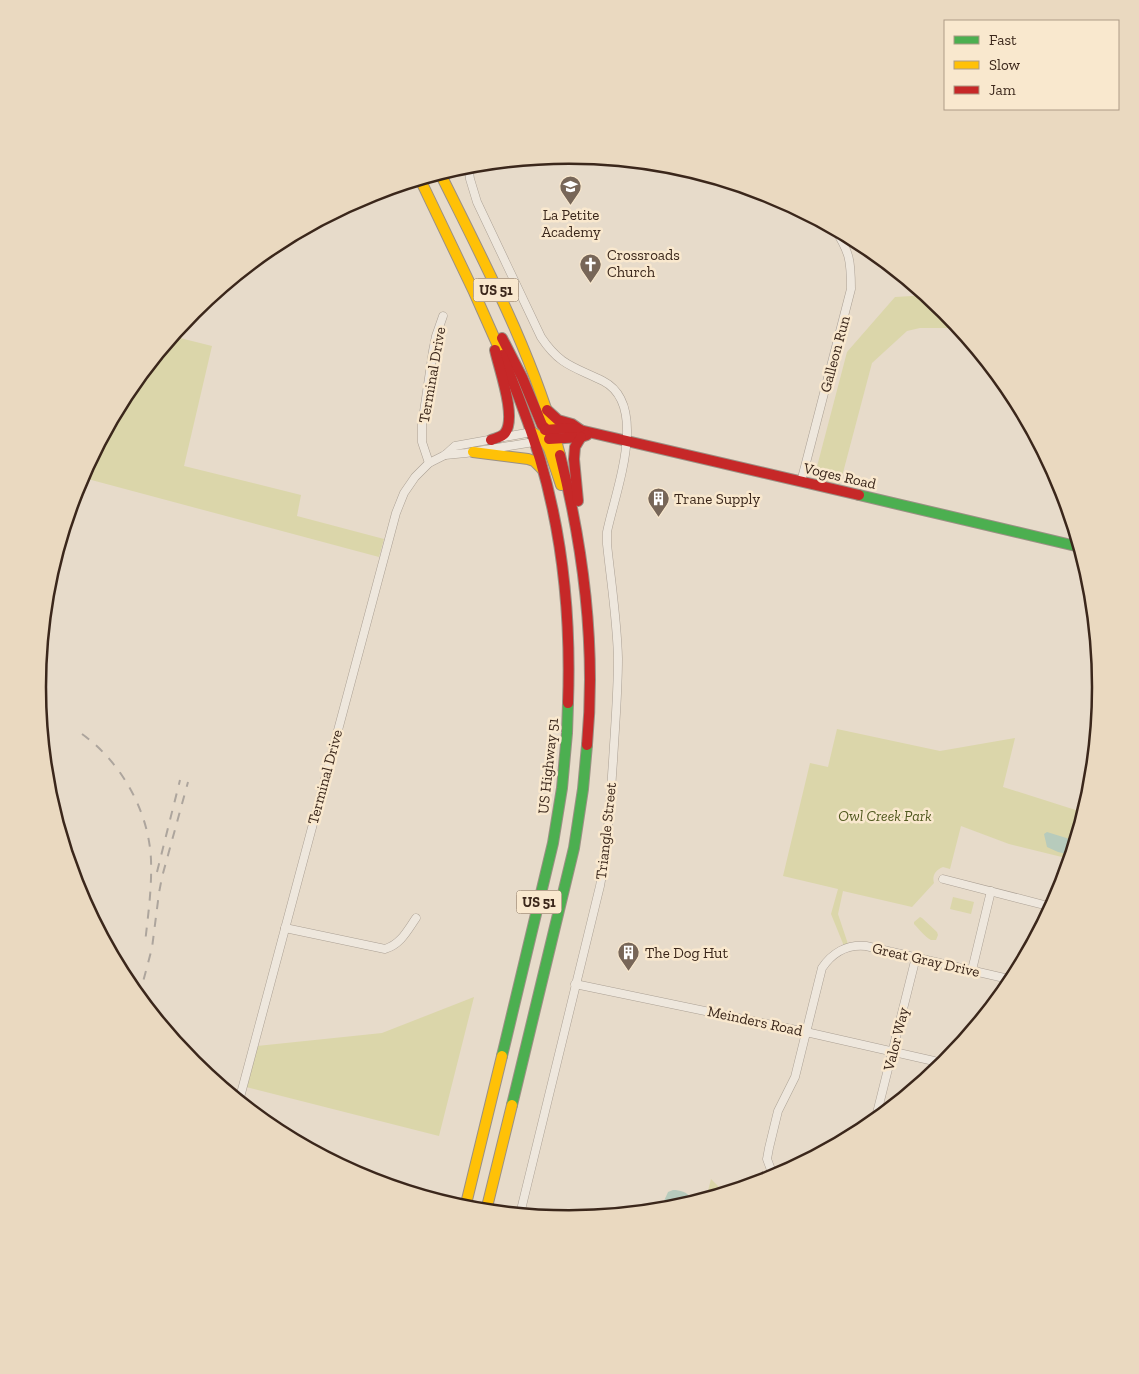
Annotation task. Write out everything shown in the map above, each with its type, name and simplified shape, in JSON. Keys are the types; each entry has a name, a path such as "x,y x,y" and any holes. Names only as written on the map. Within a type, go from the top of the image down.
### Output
{"main road":[{"name":"US 51","path":"443,180 514,328 537,383 546,410 544,435"},
{"name":"US 51","path":"423,185 491,329"},
{"path":"486,318 495,324 514,360 542,425 569,517 579,537"},
{"path":"491,329 509,410 507,429 503,435 491,440"},
{"name":"US Highway 51","path":"467,1200 549,862 566,758 569,701 567,614 556,529 542,469 544,435 514,382 491,329"},
{"path":"546,410 558,420 572,424 581,434 575,447 574,459 580,521 579,537"},
{"name":"Voges Road","path":"544,435 592,434 1073,545"},
{"path":"473,452 528,458 542,469"},
{"name":"US 51","path":"488,1204 572,857 584,791 589,734 591,675 589,618 579,537"}],"street":[{"name":"Triangle Street","path":"469,174 477,202 541,337 555,355 565,363 604,382 618,392 625,412 627,442 607,532 618,658 616,722 604,862 600,886 521,1208"},
{"name":"Galleon Run","path":"801,482 851,289 850,260 847,249 842,241"},
{"name":"Terminal Drive","path":"430,463 422,442 422,425 433,351 443,316"},
{"name":"Terminal Drive","path":"445,455 473,452 544,435"},
{"name":"Terminal Drive","path":"241,1094 396,513 404,493 415,477 430,463 445,455 455,446 491,440 544,435"},
{"path":"943,879 1045,905"},
{"path":"972,970 991,891"},
{"path":"285,928 385,949 394,946 404,936 416,918"},
{"name":"Great Gray Drive","path":"771,1170 767,1159 778,1111 795,1077 822,968 832,956 846,948 859,945 1005,978"},
{"name":"Valor Way","path":"878,1109 916,957"},
{"name":"Meinders Road","path":"575,984 806,1032 934,1061"}],"green space":[{"path":"917,296 950,328 920,328 907,331 872,363 840,484 814,478 847,352 895,297"},
{"path":"180,338 212,346 184,466 301,495 297,516 384,539 379,557 89,479 116,425 134,396 176,342"},
{"name":"Owl Creek Park","path":"837,729 940,751 1015,738 1003,787 1078,811 1064,858 1009,844 961,826 950,869 943,867 936,872 933,880 934,883 912,907 843,891 838,914 848,944 844,946 831,914 838,889 783,876 810,763 828,767"},
{"path":"953,897 974,902 971,914 950,909"},
{"path":"920,917 937,932 936,940 931,940 924,935 914,924"},
{"path":"474,997 439,1136 246,1087 257,1046 382,1033"},
{"path":"711,1179 720,1188 708,1191"}],"shaded area":[{"path":"1047,832 1070,839 1065,854 1047,847 1044,834"},
{"path":"673,1190 681,1191 689,1196 664,1201 668,1192"}],"railway":[{"path":"82,734 96,745 120,773 139,806 145,824 151,860 150,902 145,943"},
{"path":"157,872 180,780"},
{"path":"141,988 152,948 162,877 188,782"}],"traffic: fast":[{"path":"859,495 1073,545"},
{"path":"502,1056 553,843 562,788 568,703"},
{"path":"512,1105 574,848 583,789 587,745"}],"traffic: slow":[{"path":"443,180 491,276 522,346 537,382 560,455"},
{"path":"423,185 502,355"},
{"path":"532,432 544,440 549,449 561,485"},
{"path":"473,452 528,459 534,461 542,469"},
{"path":"467,1200 502,1056"},
{"path":"488,1204 512,1105"}],"traffic: jam":[{"path":"502,338 522,377 542,425 555,438"},
{"path":"491,440 505,433 509,416 506,393 495,350"},
{"path":"502,355 540,459 560,549 567,610 568,703"},
{"path":"547,410 558,420 572,424 582,431"},
{"path":"545,430 571,428 859,495"},
{"path":"549,439 587,435"},
{"path":"578,501 574,459 575,447 581,437"},
{"path":"560,455 576,527 586,599 590,672 587,745"}],"place":[{"name":"La Petite Academy","path":"571,205"},
{"name":"Crossroads Church","path":"591,283"},
{"name":"Trane Supply","path":"658,518"},
{"name":"The Dog Hut","path":"629,972"}]}
